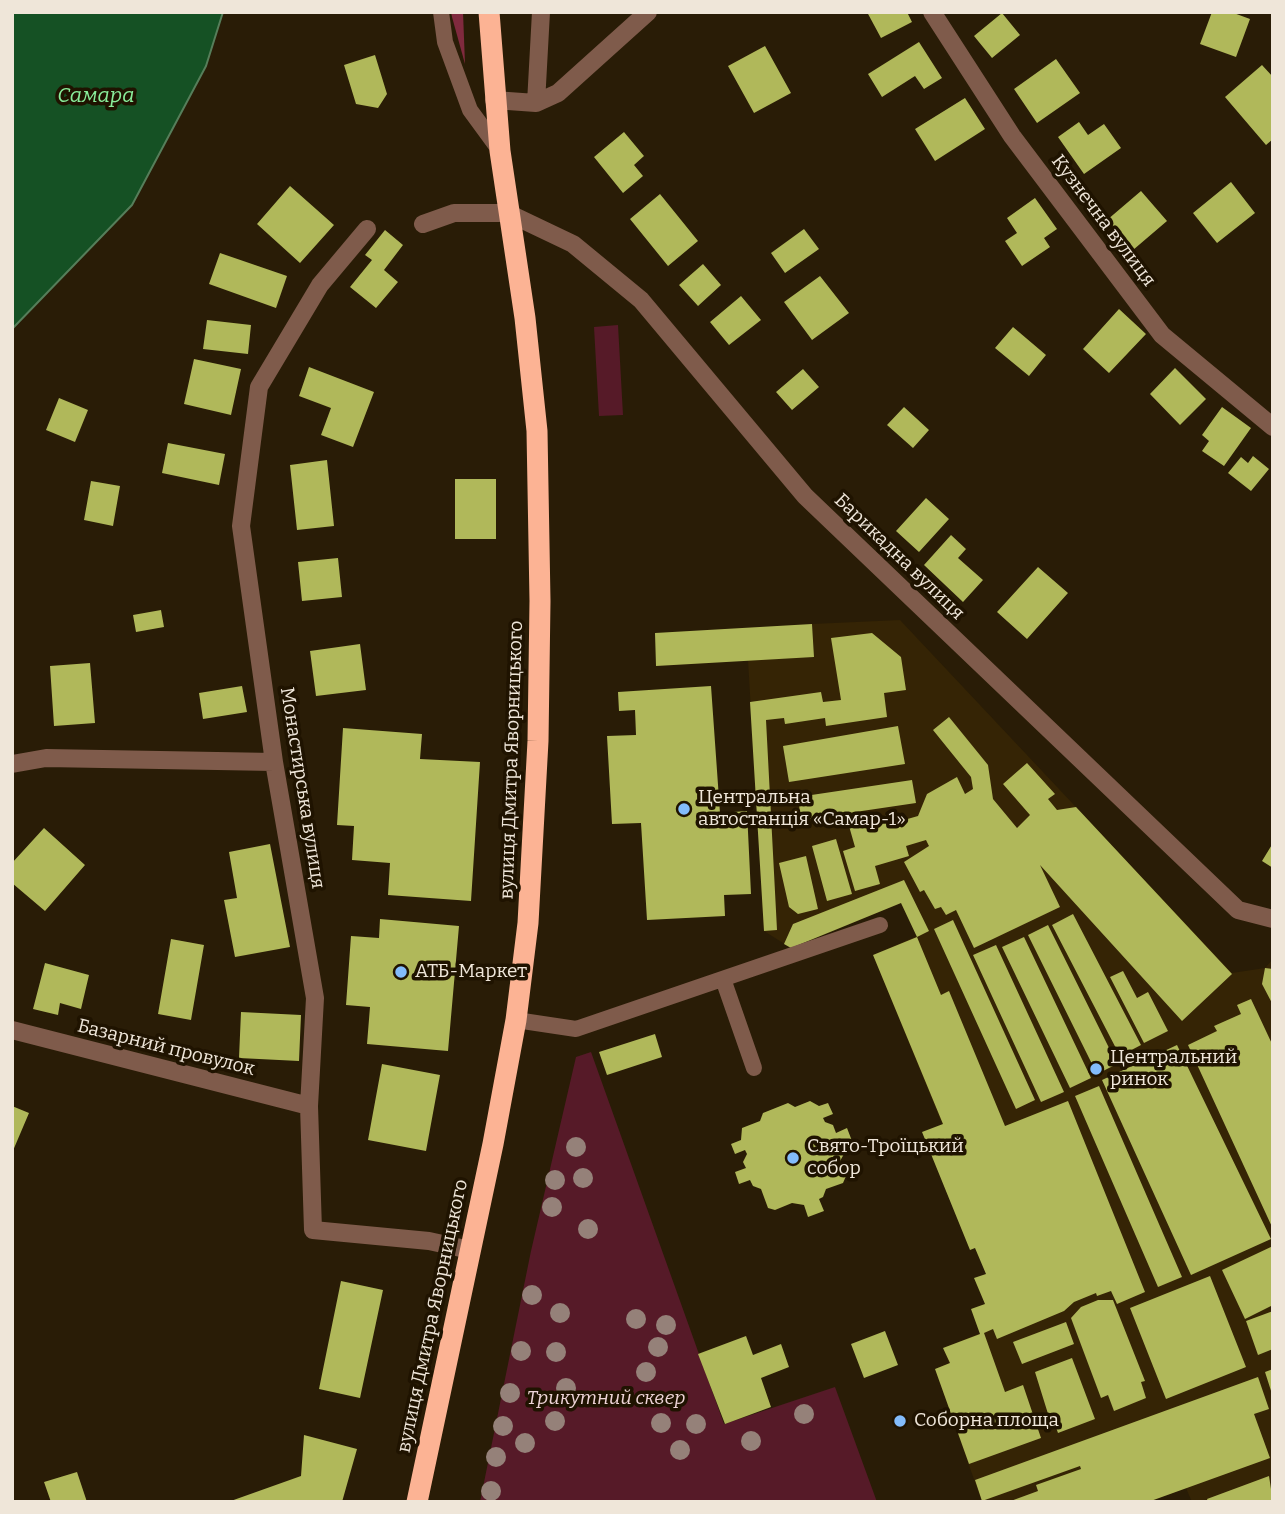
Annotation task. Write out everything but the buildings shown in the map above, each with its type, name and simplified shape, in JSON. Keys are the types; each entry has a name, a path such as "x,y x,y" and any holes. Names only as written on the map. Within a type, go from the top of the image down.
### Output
{"highway":[{"name":"вулиця Дмитра Яворницького","path":"417,1502 516,1020 528,923 538,741 540,601 537,431 525,318 494,100 489,12"}],"street":[{"path":"537,103 541,12"},
{"path":"494,100 537,103 558,93 648,12"},
{"name":"Кузнечна вулиця","path":"932,12 1012,136 1162,335 1273,426"},
{"path":"423,224 454,213 508,213"},
{"name":"Барикадна вулиця","path":"508,213 573,244 641,300 805,496 1238,911 1273,919"},
{"name":"Монастирська вулиця","path":"367,229 320,285 259,387 241,527 274,762 315,998 309,1106 313,1230 429,1241 470,1250"},
{"path":"12,764 46,758 274,762"},
{"name":"Базарний провулок","path":"12,1030 309,1106"}],"lane":[{"path":"441,12 446,42 470,110 500,151"},
{"path":"516,1020 576,1029 880,925"},
{"path":"723,979 754,1068"}],"shaded area":[{"path":"451,12 463,12 465,64 452,17"},
{"name":"Центральний ринок","path":"900,620 1232,973 1265,968 1273,959 1273,1502 1192,1502 1186,1488 1148,1502 982,1502 935,1369 949,1363 943,1348 1021,1317 873,955 917,936 901,903 791,948 764,931 748,660 814,657 812,624"}],"green space":[{"path":"618,325 623,415 599,416 594,327"},
{"name":"Трикутний сквер","path":"591,1052 724,1424 835,1387 877,1502 480,1502 531,1251 576,1057"}],"water":[{"name":"Самара","path":"12,12 223,12 206,66 132,205 12,329"}],"place":[{"name":"Центральна автостанція «Самар-1»","path":"684,809"},
{"name":"АТБ-Маркет","path":"401,972"},
{"name":"Центральний ринок","path":"1096,1069"},
{"name":"Свято-Троїцький собор","path":"793,1158"},
{"name":"Соборна площа","path":"900,1421"}]}
